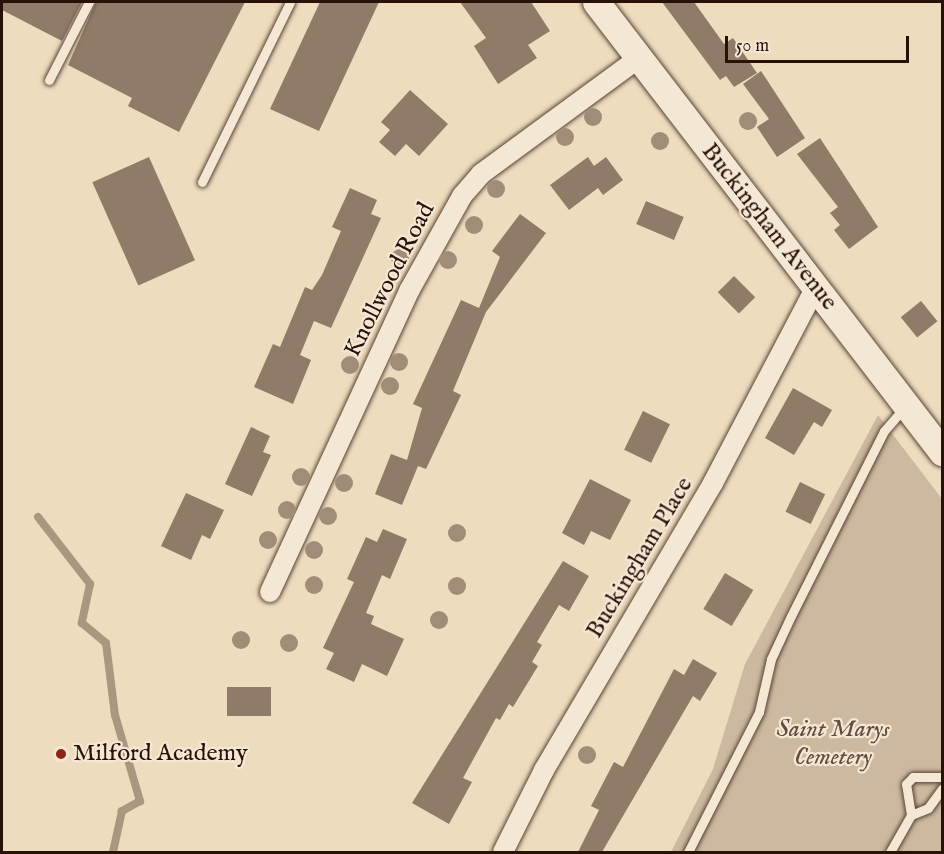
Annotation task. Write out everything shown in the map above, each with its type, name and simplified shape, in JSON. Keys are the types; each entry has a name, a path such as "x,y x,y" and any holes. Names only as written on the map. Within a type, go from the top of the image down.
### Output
{"main road":[{"name":"Buckingham Avenue","path":"596,2 942,452"}],"street":[{"name":"Knollwood Road","path":"270,592 409,291 462,196 481,174 639,58"},
{"name":"Buckingham Place","path":"503,852 544,770 713,483 816,287"}],"lane":[{"path":"49,80 89,2"},
{"path":"202,182 290,2"},
{"path":"688,852 759,712 771,659 791,616 884,431 907,406"},
{"path":"911,815 906,784 913,777 942,777"},
{"path":"890,852 911,815 928,808 942,789"}],"green space":[{"name":"Saint Marys Cemetery","path":"878,415 942,499 942,852 671,852 713,769 745,664"}],"building":[{"path":"2,2 82,2 62,41 2,10"},
{"path":"96,2 245,2 179,132 128,106 132,98 68,65"},
{"path":"320,2 379,2 319,131 270,109"},
{"path":"460,2 531,2 550,31 528,45 537,58 498,84 474,46 486,38"},
{"path":"662,2 694,2 724,44 733,38 757,73 734,87 726,76 720,80"},
{"path":"761,71 805,138 777,157 757,127 769,119 743,84"},
{"path":"410,90 448,124 419,156 406,144 395,156 379,142 390,130 381,122"},
{"path":"820,138 878,227 849,249 834,230 840,225 830,213 838,207 797,154"},
{"path":"149,157 195,260 138,285 92,182"},
{"path":"588,157 594,166 606,157 623,180 603,195 598,188 569,210 550,185"},
{"path":"350,188 377,200 371,214 381,218 331,328 314,321 300,355 311,360 293,404 254,387 273,344 280,347 305,287 312,290 322,275 341,231 332,227"},
{"path":"646,201 684,217 674,240 636,224"},
{"path":"520,214 546,233 486,312 453,391 461,395 426,469 418,466 402,505 375,494 391,454 407,460 422,408 413,404 461,300 479,308 500,257 492,251"},
{"path":"734,276 755,297 739,313 718,292"},
{"path":"921,301 937,321 917,338 901,317"},
{"path":"793,388 832,410 822,427 814,422 794,455 765,438"},
{"path":"643,411 670,424 651,463 624,450"},
{"path":"251,427 270,436 263,452 271,455 252,496 225,484"},
{"path":"590,479 631,500 610,540 591,531 584,545 562,533"},
{"path":"800,482 825,494 811,524 786,512"},
{"path":"186,493 224,510 210,539 202,535 191,560 161,546"},
{"path":"383,529 407,539 390,579 382,575 366,613 374,616 371,624 404,639 387,676 362,664 354,682 326,669 334,653 323,648 354,582 347,579 366,537 377,542"},
{"path":"563,561 589,576 569,611 559,605 537,642 542,645 532,662 538,666 513,707 509,704 500,720 496,718 463,778 472,782 449,824 412,803"},
{"path":"725,573 753,590 732,626 703,609"},
{"path":"693,659 717,673 700,701 693,696 602,852 578,852 599,810 591,806 614,762 623,767 674,669 684,675"},
{"path":"227,687 271,687 271,716 227,716"}],"waterway":[{"path":"38,517 90,584 82,623 106,643 115,715 140,801 122,811 113,852"}],"place":[{"name":"Milford Academy","path":"61,754"}]}
